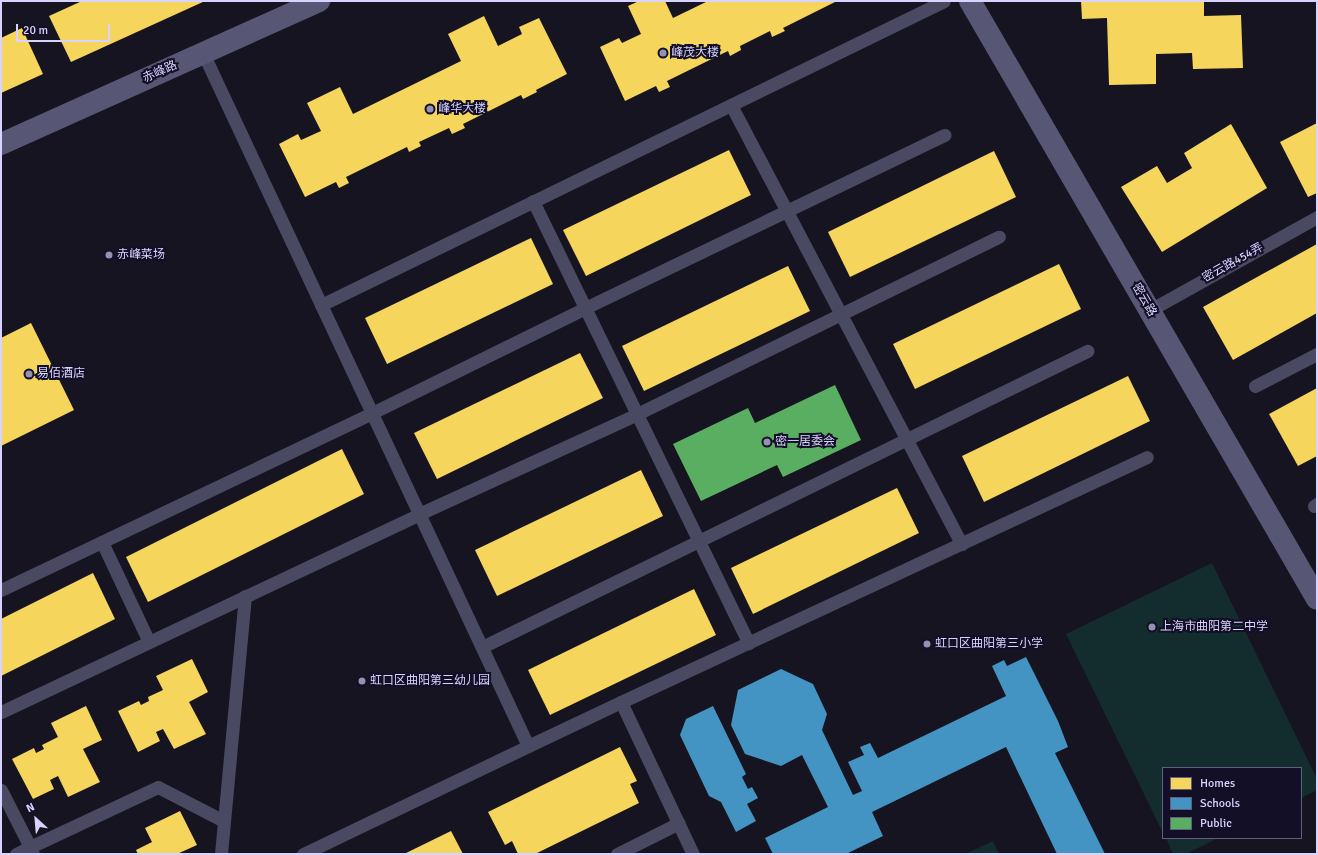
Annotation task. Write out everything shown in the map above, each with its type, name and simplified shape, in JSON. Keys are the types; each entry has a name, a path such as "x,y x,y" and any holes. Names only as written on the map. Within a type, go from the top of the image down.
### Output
{"street":[{"name":"赤峰路","path":"1,144 317,1"},
{"name":"密云路","path":"970,1 1317,599"}],"lane":[{"path":"321,305 944,1"},
{"path":"203,53 528,746"},
{"path":"731,105 961,544"},
{"path":"1,590 372,413 585,308 945,135"},
{"path":"533,201 749,643"},
{"name":"密云路454弄","path":"1150,310 1317,217"},
{"path":"1,712 419,514 637,414 998,237"},
{"path":"482,646 1087,351"},
{"path":"1255,386 1317,354"},
{"path":"304,854 621,702 1147,458"},
{"path":"102,542 149,642"},
{"path":"221,854 245,596"},
{"path":"621,702 693,854"},
{"path":"16,854 31,851 158,787 224,821"},
{"path":"1,790 31,851"},
{"path":"617,854 679,823"}],"green space":[{"path":"1212,563 1317,779 1317,790 1302,798 1302,767 1162,767 1162,831 1066,634"},
{"path":"1166,839 1216,839 1186,854 1173,854"},
{"path":"993,841 999,854 965,854"}],"building: Homes":[{"path":"82,1 205,1 71,62 49,16"},
{"name":"峰茂大楼","path":"639,1 665,1 673,18 708,1 837,1 783,28 785,31 772,37 770,31 740,46 741,50 730,56 728,51 667,81 670,87 659,92 656,86 625,101 600,47 619,38 622,43 641,34 628,6"},
{"path":"1081,1 1204,1 1204,16 1241,15 1243,68 1193,69 1192,53 1156,54 1156,84 1109,85 1107,18 1082,19"},
{"name":"峰华大楼","path":"484,16 498,46 522,34 519,27 539,18 567,74 536,90 537,92 523,99 521,95 463,124 465,128 452,134 449,128 419,142 421,146 409,152 407,147 346,177 349,183 339,188 336,182 305,197 279,144 298,134 301,140 321,131 307,103 340,87 353,114 461,61 448,34"},
{"path":"22,28 43,74 1,93 1,38"},
{"path":"1317,123 1317,193 1308,197 1280,142"},
{"path":"1231,124 1267,188 1162,252 1121,187 1157,166 1167,183 1192,168 1184,153"},
{"path":"729,150 751,195 586,276 563,230"},
{"path":"994,151 1016,197 850,277 828,232"},
{"path":"531,238 553,284 387,364 365,318"},
{"path":"1317,244 1317,313 1233,360 1203,307"},
{"path":"1059,264 1081,309 915,389 893,344"},
{"path":"788,266 810,311 644,391 622,346"},
{"name":"易佰酒店","path":"31,323 74,410 1,446 1,338"},
{"path":"580,353 603,398 437,479 414,433"},
{"path":"1128,376 1150,421 984,502 962,456"},
{"path":"1317,388 1317,456 1298,466 1269,414"},
{"path":"342,449 364,494 148,602 126,557"},
{"path":"641,470 663,516 497,596 475,550"},
{"path":"897,488 919,533 753,614 731,568"},
{"path":"93,573 115,619 1,676 1,619"},
{"path":"694,589 716,635 550,715 528,670"},
{"path":"192,659 208,692 189,702 206,734 174,749 163,729 156,732 160,741 138,752 118,711 139,701 141,705 149,701 148,697 163,690 156,676"},
{"path":"86,706 102,740 83,749 100,782 68,797 58,776 50,780 54,789 33,799 12,759 34,748 36,753 44,749 42,745 58,737 51,723"},
{"path":"620,747 637,781 630,784 639,803 535,854 518,854 512,841 505,845 488,812"},
{"path":"180,811 197,845 177,854 138,854 136,850 152,842 145,828"},
{"path":"451,831 463,854 404,854"}],"building: Schools":[{"path":"1026,657 1058,721 1068,747 1055,753 1105,854 1057,854 1006,747 872,812 883,836 846,854 773,854 765,838 828,807 802,755 781,766 745,754 731,725 738,690 781,669 813,684 827,714 822,730 853,795 862,791 848,762 864,755 860,747 870,743 878,758 1006,696 992,666 1004,660 1007,666"},
{"path":"713,706 746,774 742,777 748,789 752,787 758,798 747,804 756,821 736,832 721,802 709,796 680,735 686,719"}],"building: Public":[{"name":"密一居委会","path":"835,385 861,440 783,477 777,465 701,501 673,444 748,408 755,423"}],"place":[{"name":"峰茂大楼","path":"663,53"},
{"name":"峰华大楼","path":"430,109"},
{"name":"赤峰菜场","path":"109,255"},
{"name":"易佰酒店","path":"29,374"},
{"name":"密一居委会","path":"767,442"},
{"name":"上海市曲阳第二中学","path":"1152,627"},
{"name":"虹口区曲阳第三小学","path":"927,644"},
{"name":"虹口区曲阳第三幼儿园","path":"362,681"}]}
